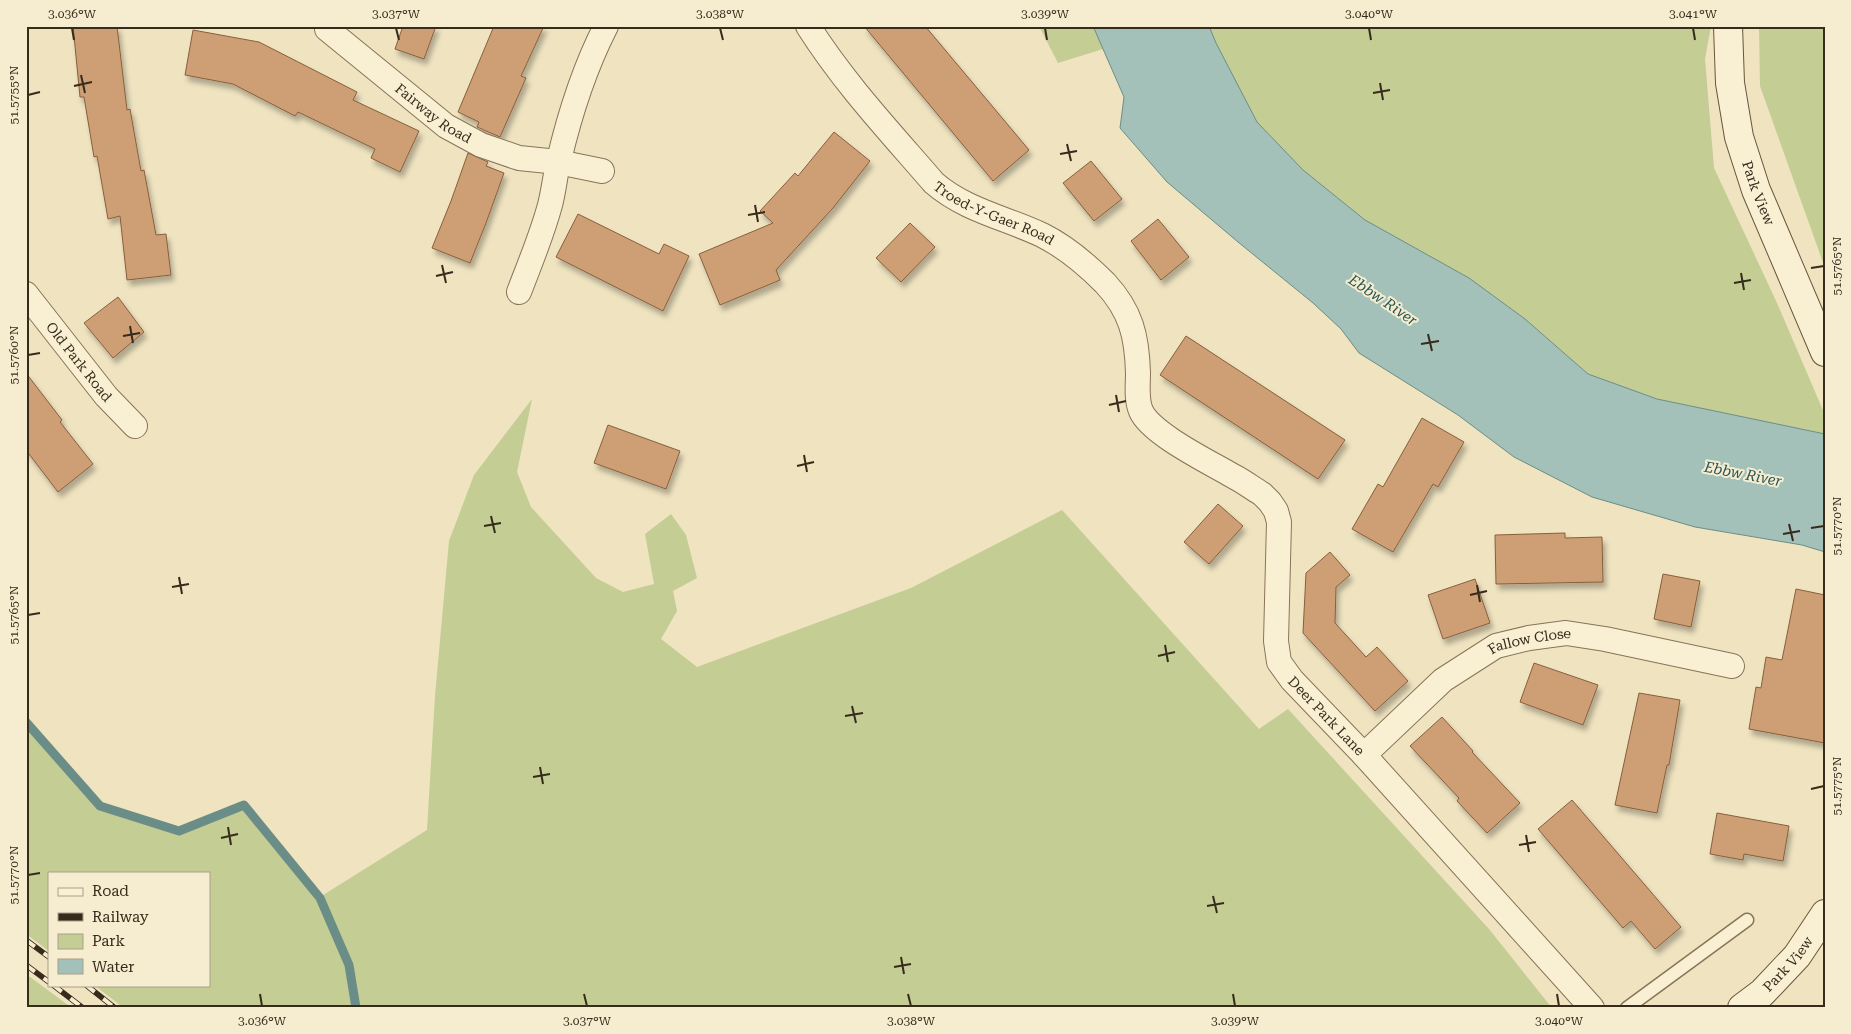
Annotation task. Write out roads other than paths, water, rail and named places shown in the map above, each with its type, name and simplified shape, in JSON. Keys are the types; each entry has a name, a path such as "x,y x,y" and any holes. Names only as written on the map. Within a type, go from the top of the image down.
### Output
{"street":[{"path":"519,292 537,246 550,205 558,162 571,111 589,61 606,26"},
{"name":"Troed-Y-Gaer Road","path":"808,26 825,53 868,107 934,183 946,194 1044,236 1086,265 1106,284 1120,302 1133,328 1141,410"},
{"name":"Park View","path":"1728,26 1730,83 1739,137 1756,190 1825,352"},
{"name":"Fairway Road","path":"328,29 446,126 481,144 518,158 558,162"},
{"path":"558,162 602,171"},
{"name":"Old Park Road","path":"26,294 106,396 135,426"},
{"name":"Deer Park Lane","path":"1141,410 1155,427 1175,442 1262,494 1270,502 1276,511 1280,533 1276,641 1280,662 1292,680 1364,755 1592,1008"},
{"name":"Fallow Close","path":"1364,755 1443,680 1496,646 1529,638 1566,633 1605,639 1732,666"},
{"name":"Park View","path":"1742,1008 1762,993 1797,956 1825,914"}],"lane":[{"path":"1627,1008 1747,920"}],"water":[{"name":"Ebbw River","path":"1093,26 1209,26 1257,122 1303,170 1365,220 1469,278 1525,319 1588,374 1657,399 1825,434 1825,552 1802,545 1695,527 1592,497 1514,457 1458,415 1359,353 1341,329 1313,303 1167,182 1120,128 1124,97"}],"waterway":[{"path":"26,722 100,806 179,831 244,805 320,898 349,965 356,1008"}],"railway":[{"path":"26,940 48,956"},
{"path":"26,965 48,981"},
{"path":"54,986 83,1008"},
{"path":"87,986 115,1008"}]}
